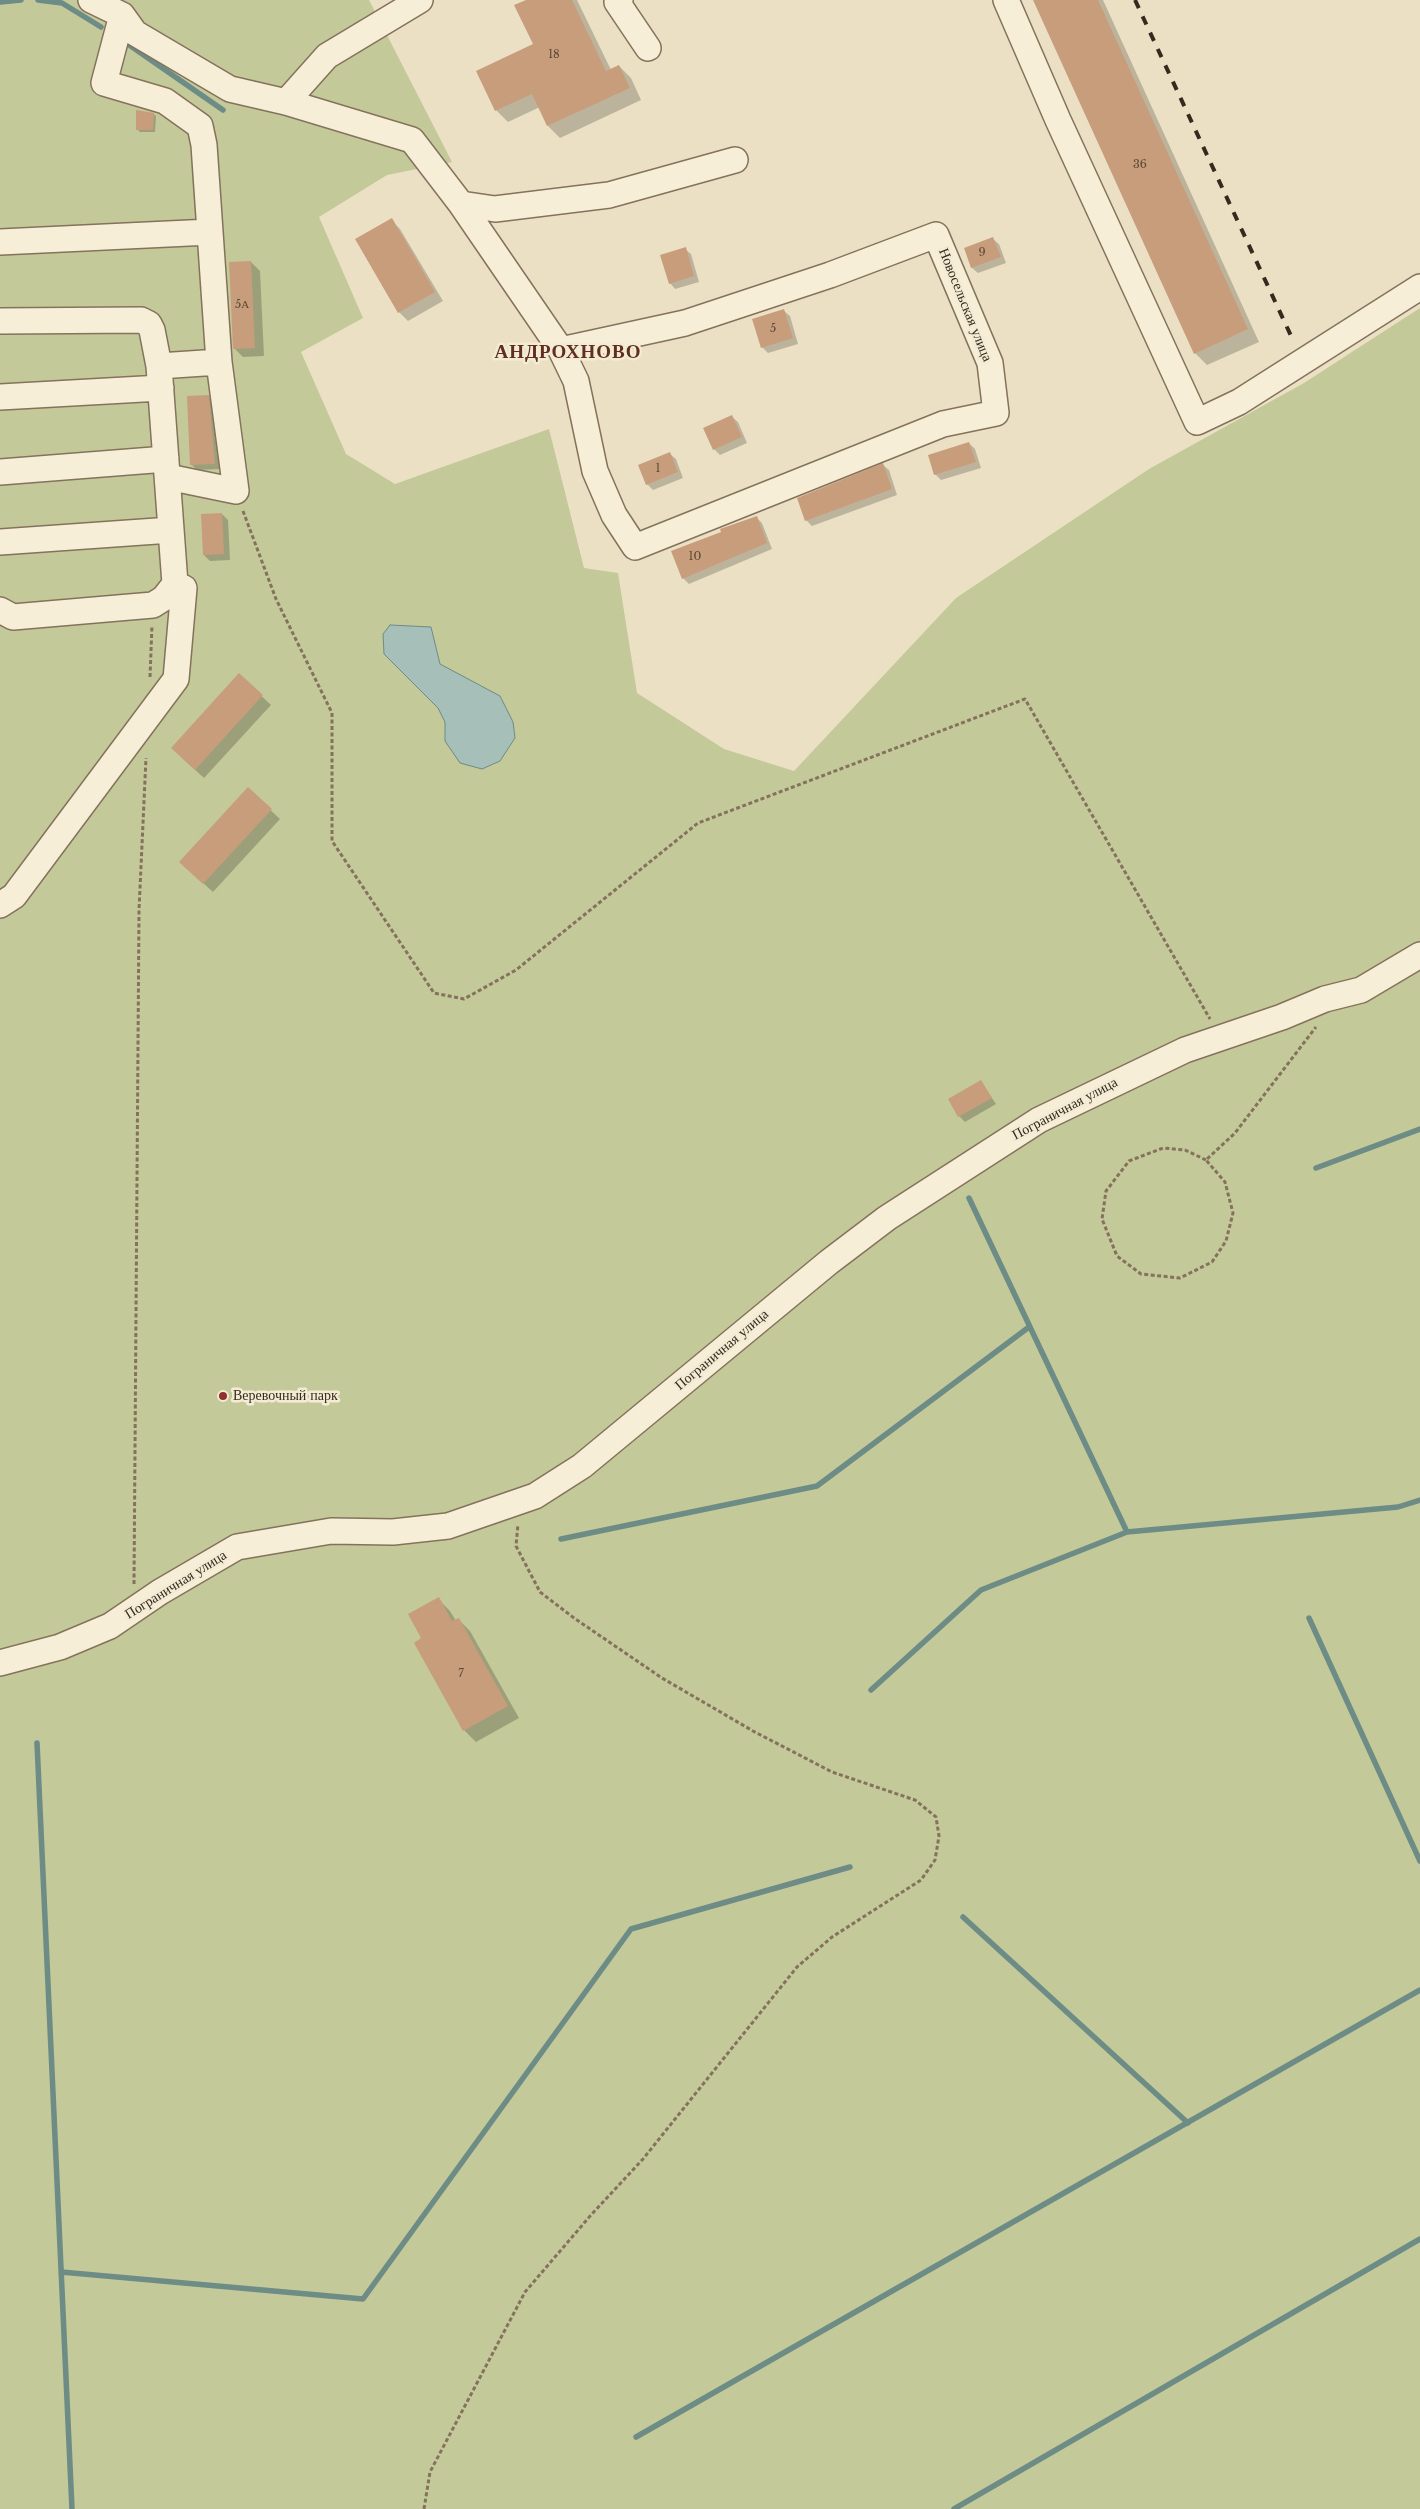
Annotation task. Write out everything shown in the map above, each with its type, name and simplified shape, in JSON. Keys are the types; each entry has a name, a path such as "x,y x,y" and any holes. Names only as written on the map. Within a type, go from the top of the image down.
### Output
{"street":[{"path":"90,0 122,15 135,33 230,90 286,102 412,140 462,204 561,350"},
{"path":"286,102 327,56 420,0"},
{"path":"620,0 617,2 648,48"},
{"path":"1006,0 1062,129 1197,422 1238,402 1420,287"},
{"path":"0,472 167,468 236,491 219,362 204,145 200,126 165,101 104,83 122,15"},
{"path":"462,204 496,209 610,195 735,160"},
{"path":"0,242 210,232"},
{"name":"Новосельская улица","path":"936,235 990,363 996,413 943,424 635,547 614,515 594,471 576,381 561,350 685,323 830,275 936,235"},
{"path":"0,321 141,320 149,324 152,330 160,377 175,584 164,598 153,605 13,617 0,610"},
{"path":"0,397 160,377 219,362"},
{"path":"0,542 171,530"},
{"path":"0,905 14,896 176,679 184,588 175,584"},
{"name":"Пограничная улица","path":"0,1663 60,1647 110,1626 160,1592 238,1546 331,1531 393,1532 448,1526 535,1496 582,1466 829,1262 929,1189 1039,1120 1141,1070 1220,1037 1282,1017 1325,999 1360,990 1420,955"}],"path":[{"path":"236,491 276,599 332,713 332,841 434,993 464,999 516,970 698,823 1025,698 1220,1037"},
{"path":"149,684 153,605"},
{"path":"133,1611 139,910 146,753"},
{"path":"1206,1160 1235,1133 1318,1025"},
{"path":"1163,1148 1185,1150 1206,1160 1226,1182 1233,1213 1226,1241 1212,1262 1180,1278 1141,1274 1117,1256 1113,1247 1102,1219 1106,1190 1129,1161 1163,1148"},
{"path":"424,2509 430,2472 525,2292 591,2215 643,2159 796,1967 832,1938 921,1880 935,1860 939,1836 936,1817 915,1800 832,1772 753,1731 662,1678 574,1618 540,1592 516,1546 520,1518 535,1496"}],"green space":[{"path":"0,0 369,0 452,162 387,175 319,217 363,318 301,352 346,454 395,484 549,429 584,568 618,573 637,693 724,749 794,771 956,598 1149,469 1304,383 1420,308 1420,2509 0,2509"}],"water":[{"path":"390,625 431,627 440,664 500,696 513,722 515,738 500,761 482,769 460,763 445,741 445,722 438,708 384,654 383,634"}],"building":[{"path":"526,0 572,0 606,71 619,65 630,88 547,126 532,94 495,111 476,71 533,44 514,5"},
{"path":"1033,0 1098,0 1248,329 1194,354"},
{"path":"136,110 154,113 153,130 136,130"},
{"path":"392,218 435,292 398,313 355,239"},
{"path":"993,237 1001,257 971,268 964,248"},
{"path":"686,247 694,276 669,284 660,255"},
{"path":"251,261 255,348 233,349 229,262"},
{"path":"784,309 793,338 761,348 752,319"},
{"path":"209,395 215,464 190,465 187,396"},
{"path":"732,415 742,437 713,450 703,428"},
{"path":"969,442 976,462 934,475 928,455"},
{"path":"670,452 678,472 646,485 638,465"},
{"path":"883,463 892,489 805,521 797,498"},
{"path":"222,513 224,554 203,555 201,514"},
{"path":"757,516 767,543 682,579 671,551 721,532 720,529"},
{"path":"239,673 263,695 195,770 171,748"},
{"path":"248,787 272,809 203,884 179,862"},
{"path":"981,1080 992,1098 958,1117 948,1099"},
{"path":"439,1597 452,1621 459,1618 508,1706 463,1731 414,1643 421,1638 408,1614"}],"waterway":[{"path":"0,2 21,0"},
{"path":"38,0 62,3 101,27"},
{"path":"122,40 223,110"},
{"path":"1316,1168 1420,1129"},
{"path":"969,1198 1127,1532"},
{"path":"561,1539 817,1486 1029,1327"},
{"path":"871,1690 981,1590 1127,1532 1398,1507 1420,1500"},
{"path":"1309,1618 1420,1861"},
{"path":"37,1743 72,2509"},
{"path":"61,2272 363,2299 631,1929 850,1867"},
{"path":"963,1917 1188,2123"},
{"path":"636,2437 1420,1990"},
{"path":"954,2509 1420,2239"}],"railway":[{"path":"1135,0 1292,338"}],"place":[{"name":"Веревочный парк","path":"223,1396"}],"district":[{"name":"АНДРОХНОВО","path":"568,353"}]}
